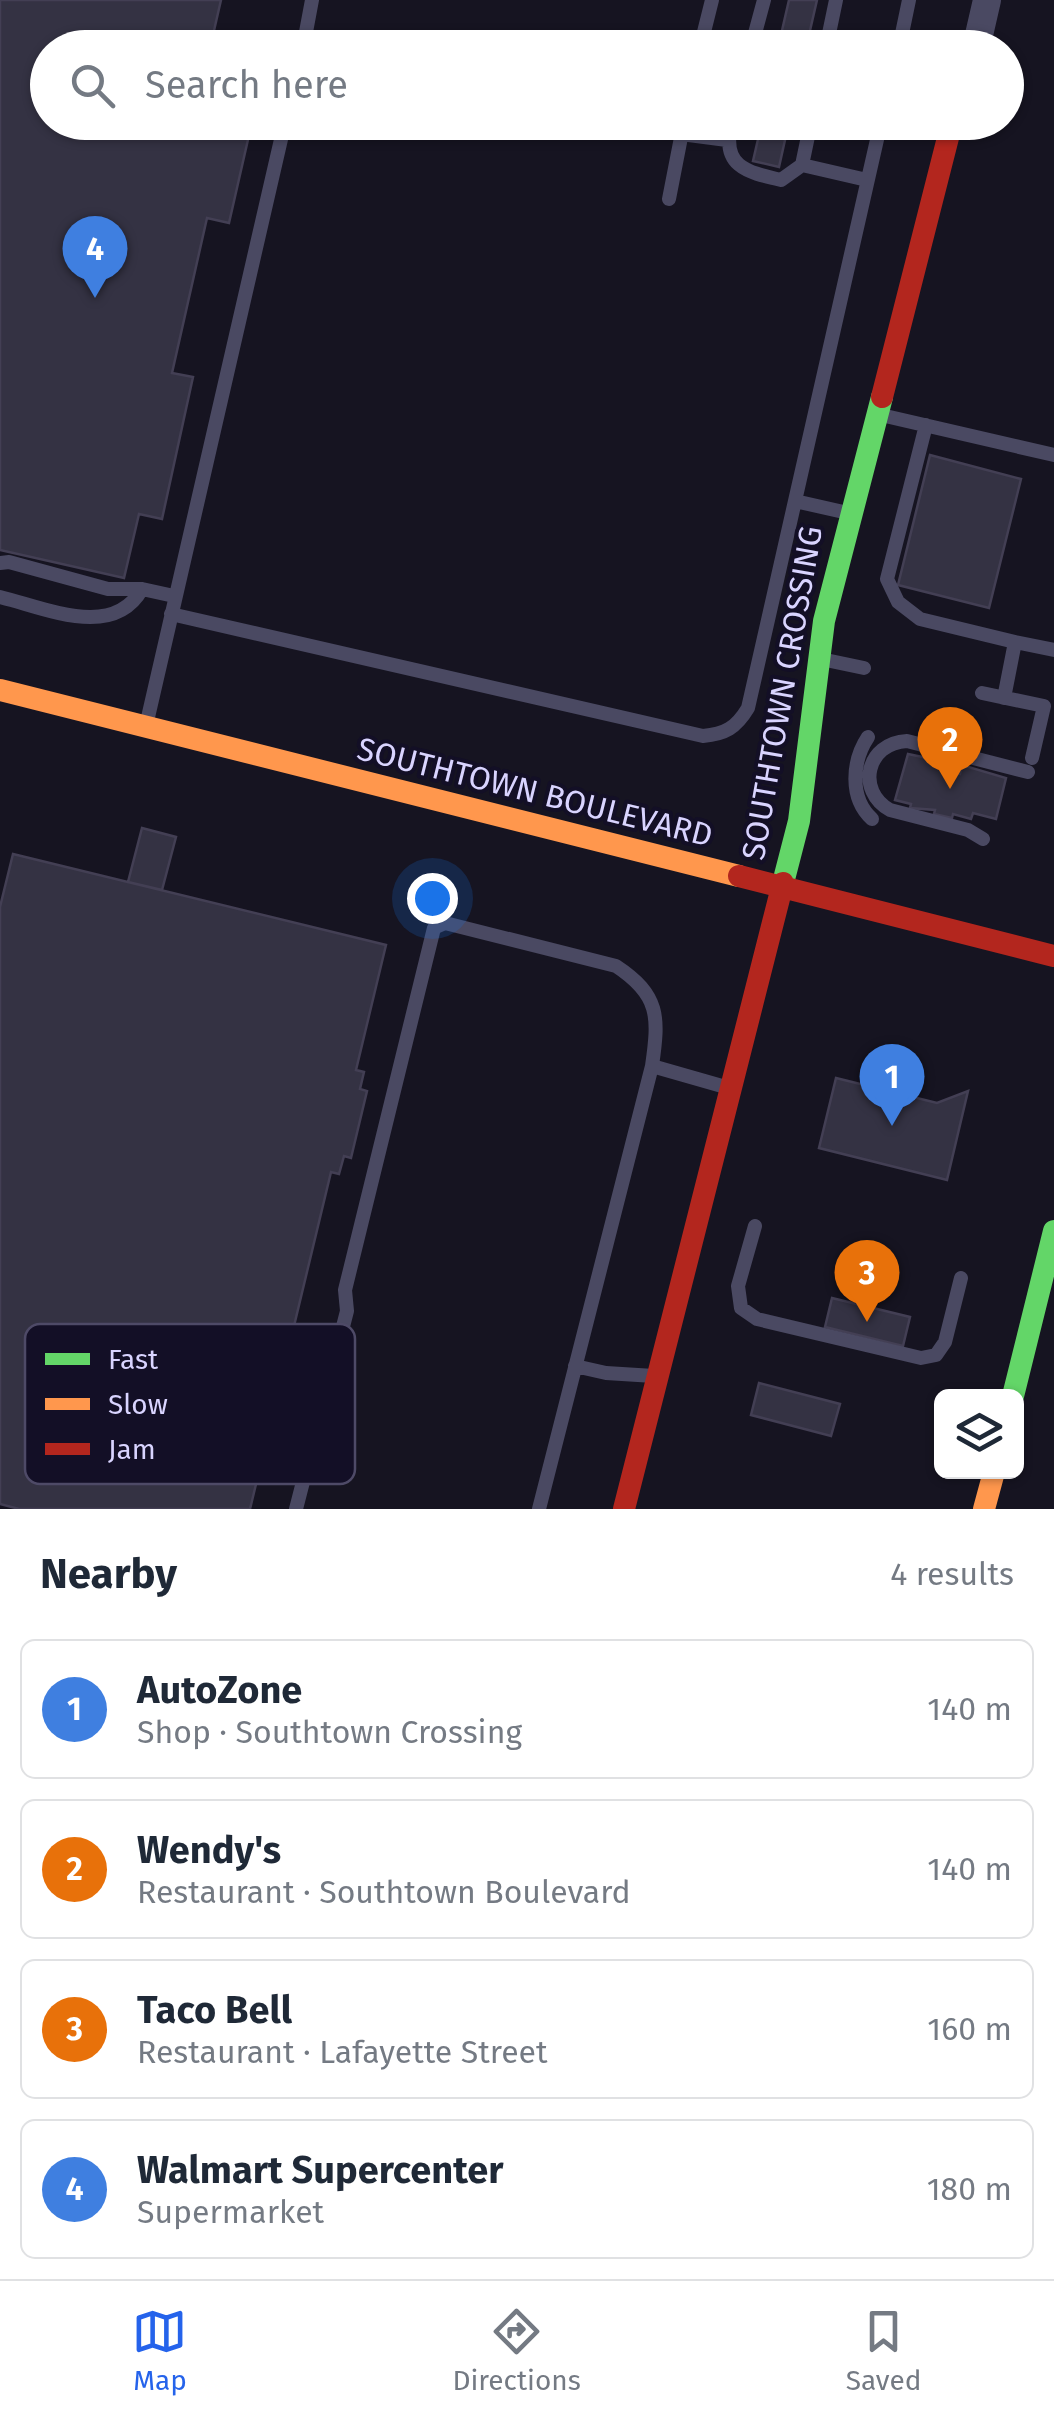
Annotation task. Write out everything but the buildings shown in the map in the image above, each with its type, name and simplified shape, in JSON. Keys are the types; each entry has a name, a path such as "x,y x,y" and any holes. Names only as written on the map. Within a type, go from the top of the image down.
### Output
{"main road":[{"name":"SOUTHTOWN CROSSING","path":"624,1509 781,888 806,780 818,659 851,514 947,140"},
{"name":"SOUTHTOWN BOULEVARD","path":"0,690 1054,956"},
{"path":"1014,1389 1054,1231"},
{"path":"984,1509 992,1479"}],"street":[{"path":"980,30 987,0"}],"lane":[{"path":"306,30 312,0"},
{"path":"704,30 712,0"},
{"path":"756,30 764,0"},
{"path":"830,30 836,0"},
{"path":"902,30 910,0"},
{"path":"146,726 281,140"},
{"path":"669,199 680,140"},
{"path":"727,140 732,158 746,172 781,180 802,165 807,140"},
{"path":"171,614 702,736 723,734 739,724 748,708 877,140"},
{"path":"802,165 867,180"},
{"path":"876,414 1054,455"},
{"path":"926,426 886,579 891,592 906,612 920,619 1054,650"},
{"path":"795,502 851,514"},
{"path":"0,563 9,562 108,588 142,589 174,596"},
{"path":"0,597 88,618 120,613 133,605 142,589"},
{"path":"1004,698 1015,642"},
{"path":"818,659 864,668"},
{"path":"982,693 1044,706 1030,765 907,741 891,742 877,752 870,772 880,804 890,810 968,830 983,839"},
{"path":"868,737 857,760 856,777 859,804 872,819"},
{"path":"344,1324 345,1290 434,928 444,923 616,966 638,980 651,1000 658,1025 652,1066 538,1509"},
{"path":"652,1066 729,1089"},
{"path":"755,1226 738,1286 740,1308 757,1319 920,1358 936,1355 945,1342 961,1278"},
{"path":"575,1366 606,1374 657,1376"},
{"path":"296,1509 302,1484"}],"traffic: fast":[{"path":"783,883 799,821 824,621 882,397"},
{"path":"1015,1389 1054,1231"}],"traffic: slow":[{"path":"0,690 739,876"},
{"path":"984,1509 992,1479"}],"traffic: jam":[{"path":"882,397 947,140"},
{"path":"739,876 1054,956"},
{"path":"624,1509 783,883"}],"place":[{"name":"Walmart Supercenter","path":"95,298"},
{"name":"Wendy's","path":"950,789"},
{"name":"AutoZone","path":"892,1126"},
{"name":"Taco Bell","path":"867,1322"}]}
